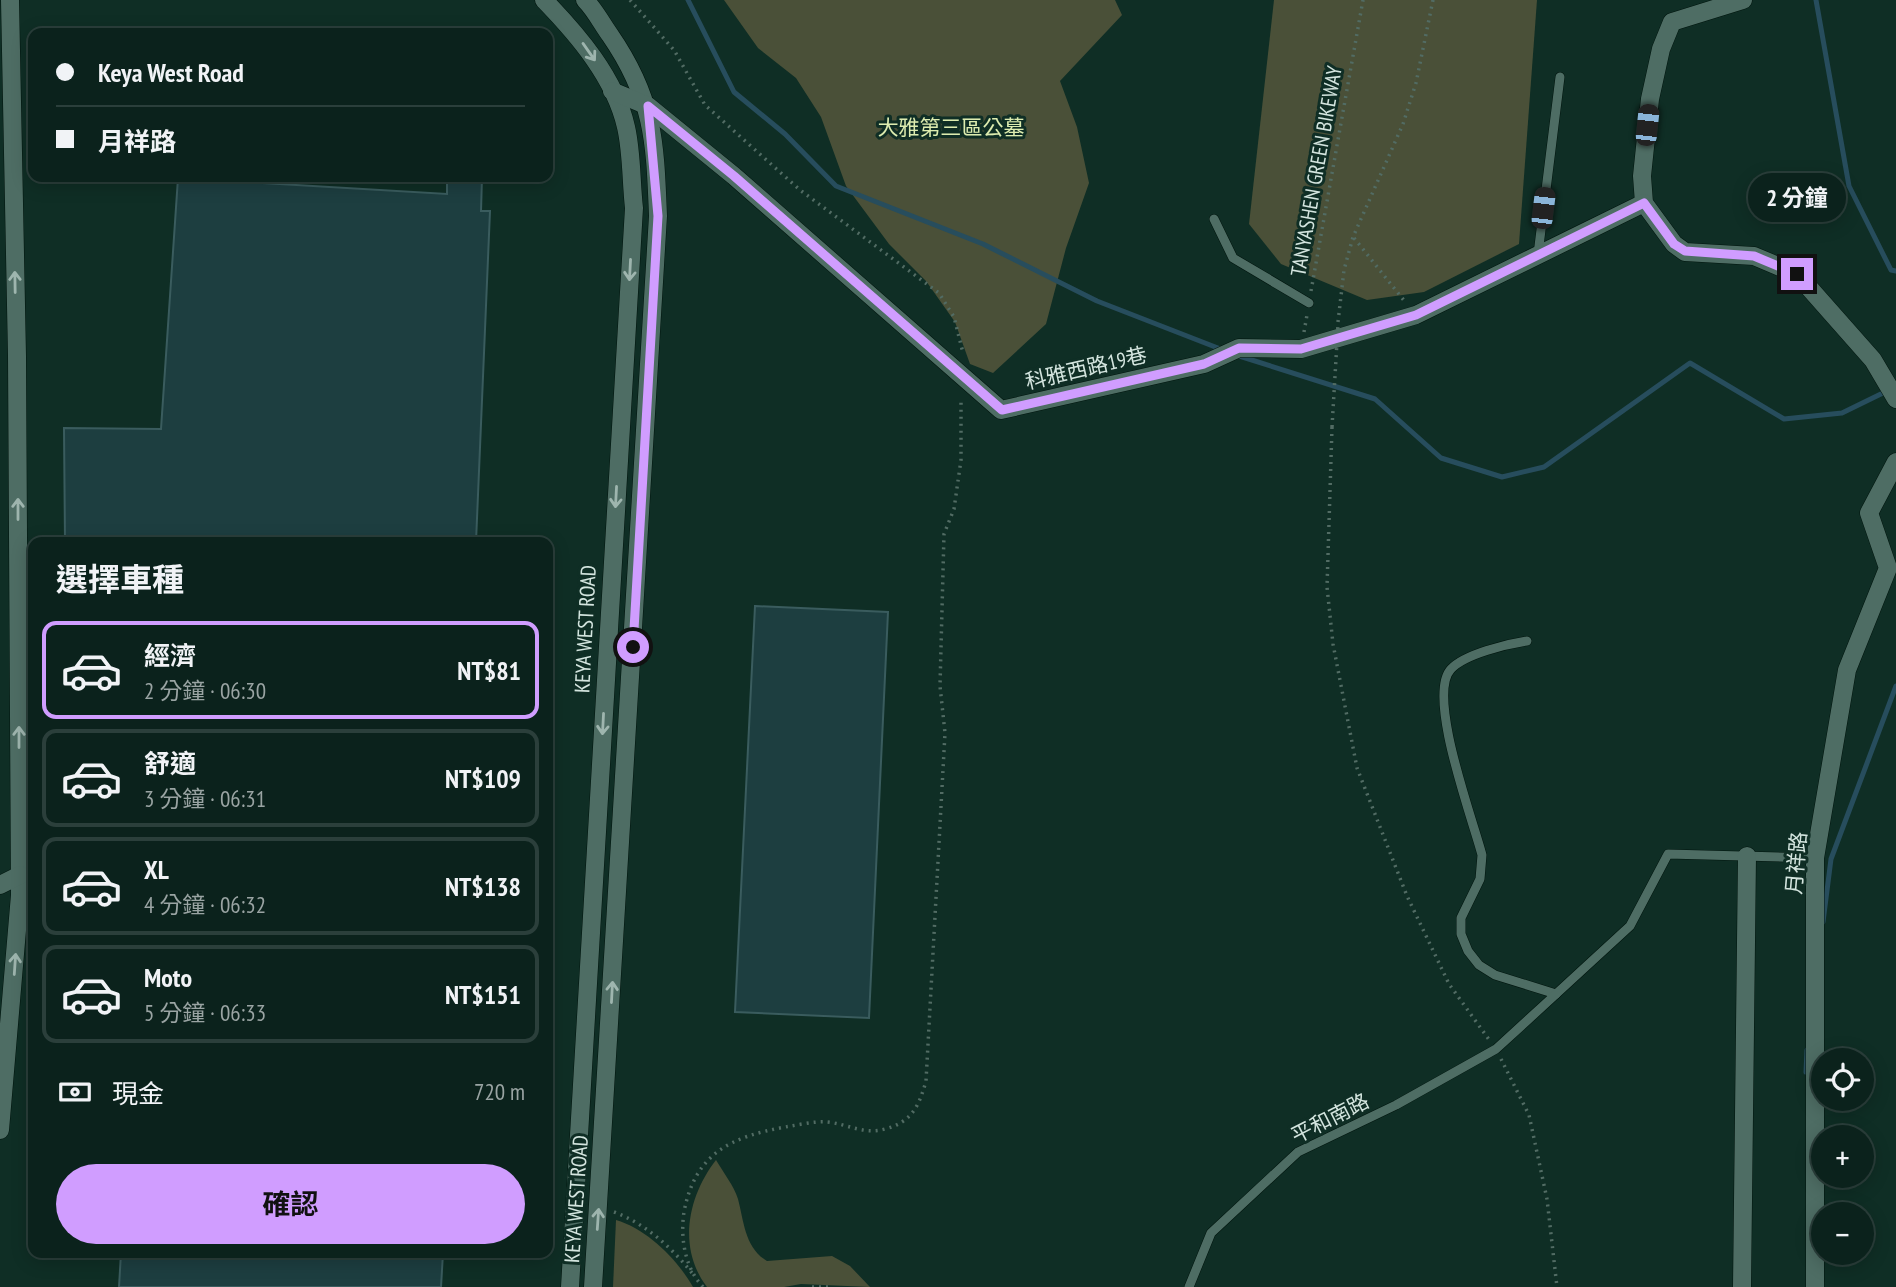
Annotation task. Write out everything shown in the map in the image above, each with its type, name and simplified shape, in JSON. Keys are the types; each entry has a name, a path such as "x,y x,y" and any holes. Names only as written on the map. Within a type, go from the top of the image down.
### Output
{"street":[{"path":"0,1130 20,875 17,356 10,0"},
{"name":"KEYA WEST ROAD","path":"544,0 590,53 612,91 626,126 634,208 570,1287"},
{"name":"KEYA WEST ROAD","path":"585,0 631,65 648,106 658,216 593,1287"},
{"path":"1744,0 1672,22 1661,49 1650,99 1642,176 1644,203 1674,244 1685,251 1754,256 1797,274 1873,359 1896,399"},
{"name":"科雅西路19巷","path":"612,91 648,106 734,176 1002,410 1204,364 1239,348 1301,349 1416,315 1538,256"},
{"path":"1538,256 1644,203"},
{"name":"月祥路","path":"1815,1287 1815,858 1847,670 1888,568 1869,513 1896,462"},
{"path":"1742,1287 1746,856"},
{"path":"0,869 20,875"},
{"path":"0,886 20,875"}],"lane":[{"path":"1538,256 1560,77"},
{"path":"1214,219 1233,258 1309,303"},
{"path":"1527,641 1464,661 1450,669 1445,682 1443,714 1482,856 1480,879 1461,918 1461,934 1479,965 1512,982 1556,994"},
{"name":"平和南路","path":"1189,1287 1211,1233 1298,1152 1396,1105 1496,1049 1630,926 1668,854 1746,856"},
{"path":"1746,856 1815,858"}],"path":[{"path":"630,0 674,50 705,105 800,190 939,293 954,317 963,353 961,460 954,509 944,534 940,686 945,733 926,1081 918,1109 906,1120 873,1131 827,1122 762,1131 732,1141 710,1156 696,1176 687,1198 683,1222 685,1254 695,1277"},
{"name":"TANYASHEN GREEN BIKEWAY","path":"1301,349 1363,0"},
{"path":"1433,0 1416,83 1403,124 1353,237 1344,270 1332,426 1326,587 1333,644 1357,768 1407,896 1449,984 1496,1049 1529,1115 1547,1199 1558,1287"},
{"path":"1353,237 1416,315"},
{"path":"599,1207 627,1217 649,1231 674,1252 703,1287"},
{"path":"812,1287 828,1287"}],"green space":[{"name":"大雅第三區公墓","path":"724,0 1115,0 1122,15 1060,81 1077,127 1089,183 1066,248 1046,324 993,373 970,364 955,322 926,281 889,244 846,186 821,117 796,78 758,48"},
{"path":"1274,0 1537,0 1519,244 1424,292 1367,300 1281,264 1249,224"},
{"path":"716,1160 736,1194 750,1242 760,1256 767,1261 832,1256 850,1266 870,1287 801,1284 784,1287 707,1287 692,1256 690,1222 699,1190"},
{"path":"616,1220 639,1230 660,1246 679,1266 693,1287 613,1287"}],"building":[{"path":"178,182 245,182 447,194 447,182 482,182 481,211 490,211 476,537 65,537 64,428 161,429"},
{"path":"755,606 888,612 869,1018 735,1012"},
{"path":"121,1258 443,1258 441,1287 119,1287"}],"waterway":[{"path":"688,0 734,92 785,134 836,186 983,244 1097,301 1223,350"},
{"path":"1816,0 1849,186 1891,270 1896,271"},
{"path":"1236,355 1375,399 1441,458 1502,477 1544,467 1690,363 1784,419 1842,413 1887,391"},
{"path":"1823,922 1831,859 1896,686"},
{"path":"1806,1072 1807,1050"}],"route":[{"path":"633,647 658,216 656,167 648,106 734,176 1002,410 1204,364 1239,348 1301,349 1416,315 1644,203 1674,244 1685,251 1754,256 1797,274"}]}
